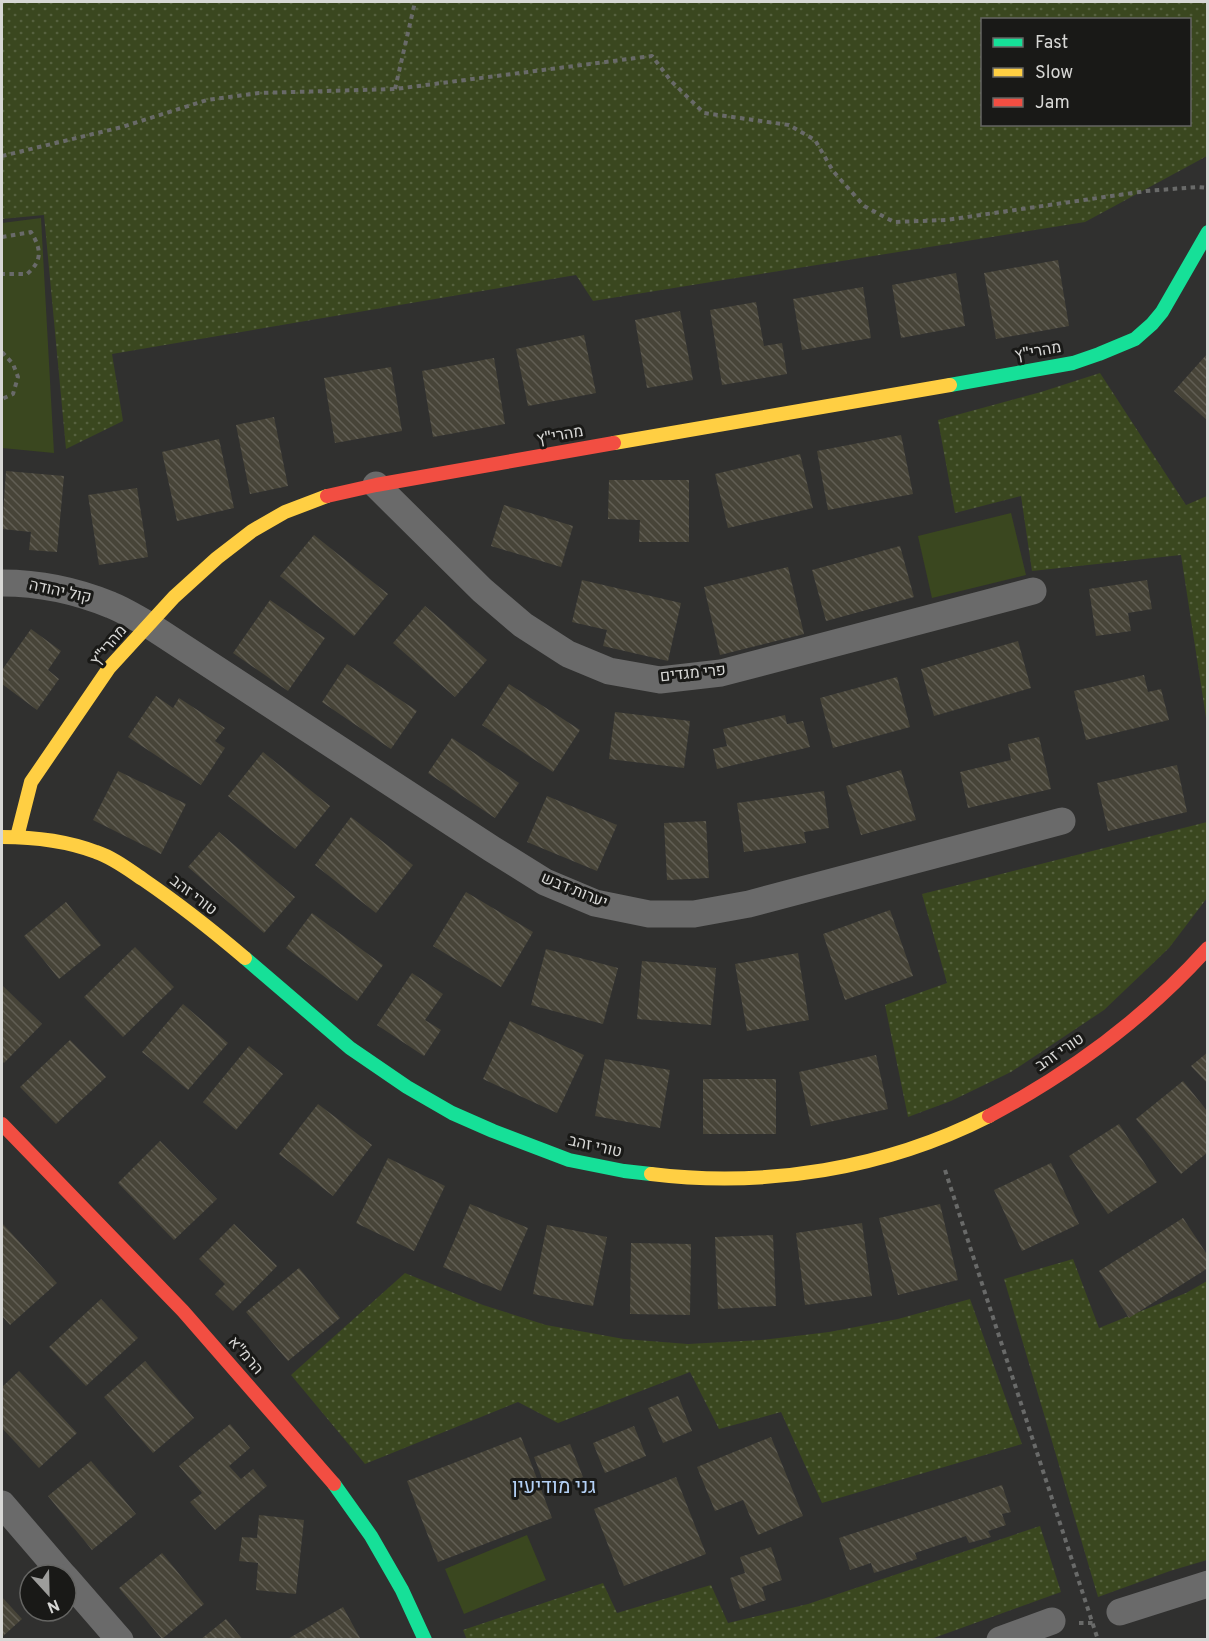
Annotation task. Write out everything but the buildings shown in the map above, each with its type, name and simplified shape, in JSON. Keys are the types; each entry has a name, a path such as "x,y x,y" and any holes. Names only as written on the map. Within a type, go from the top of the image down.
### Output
{"street":[{"name":"מהרי\"ץ","path":"17,837 31,782 109,668 174,597 217,558 252,531 285,512 324,497 376,485 1073,363 1117,348 1141,335 1165,307 1208,232"},
{"name":"פרי מגדים","path":"376,485 482,590 523,625 568,654 609,671 660,680 722,673 1033,591"},
{"name":"קול יהודה","path":"2,583 20,583 73,591 113,605 148,625"},
{"name":"יערות דבש","path":"148,625 545,882 596,903 649,914 694,914 749,904 1062,821"},
{"name":"טורי זהב","path":"2,837 62,843 98,852 131,872 177,902 361,1056 453,1113 511,1138 577,1162 650,1174 703,1179 763,1178 838,1170 883,1159 936,1141 992,1115 1046,1084 1101,1045 1153,1002 1208,948"},
{"name":"הרמ\"א","path":"2,1124 183,1311 335,1485 371,1536 402,1590 425,1640"},
{"path":"2,1504 54,1563"},
{"path":"1120,1611 1208,1584"},
{"path":"78,1591 120,1640"},
{"path":"1000,1640 1052,1622"}],"path":[{"path":"395,89 415,2"},
{"path":"2,156 122,127 207,100 259,93 395,89 652,56 671,81 704,113 789,125 815,140 833,171 864,206 894,222 946,220 1146,191 1208,188"},
{"path":"2,237 31,232 37,242 39,254 37,265 27,274 2,274"},
{"path":"2,352 13,364 18,377 13,394 2,399"},
{"path":"936,1141 1098,1640"},
{"path":"1052,1622 1094,1624 1120,1611"}],"green space":[{"path":"2,2 1207,2 1207,156 1085,222 593,301 576,275 112,354 123,421 66,449 44,215 2,219"},
{"path":"41,218 54,453 2,448 2,223"},
{"path":"1100,373 1186,505 1207,496 1207,724 1181,555 1032,571 1021,496 955,513 938,420 1041,392"},
{"path":"1011,513 1026,575 932,598 918,536"},
{"path":"1207,822 1207,898 1169,948 1104,1010 1011,1072 951,1101 908,1117 885,1005 947,983 922,894"},
{"path":"1073,1259 1099,1328 1186,1293 1207,1281 1207,1560 1098,1597 1004,1279"},
{"path":"405,1273 483,1305 546,1325 624,1339 688,1344 761,1340 829,1332 898,1319 970,1299 1022,1444 822,1503 781,1412 719,1429 690,1372 558,1423 518,1402 365,1464 291,1375"},
{"path":"1040,1526 1061,1592 931,1639 467,1640 463,1630 603,1583 617,1613 711,1585 728,1623 808,1604"},
{"path":"527,1535 546,1580 464,1614 445,1569"}],"traffic: fast":[{"path":"950,385 1073,363 1135,339 1162,312 1208,232"},
{"path":"245,958 350,1048 407,1087 452,1113 569,1160 651,1174"},
{"path":"334,1484 371,1536 402,1590 425,1640"}],"traffic: slow":[{"path":"614,443 950,385"},
{"path":"17,837 31,782 109,668 174,597 217,558 252,531 285,512 327,496"},
{"path":"2,837 62,842 103,855 127,868 170,898 245,958"},
{"path":"651,1174 694,1178 738,1178 781,1176 824,1170 908,1149 989,1116"}],"traffic: jam":[{"path":"327,496 376,485 614,443"},
{"path":"989,1116 1049,1081 1106,1042 1159,997 1208,948"},
{"path":"2,1124 183,1311 334,1484"}],"district":[{"name":"גני מודיעין","path":"554,1488"}]}
